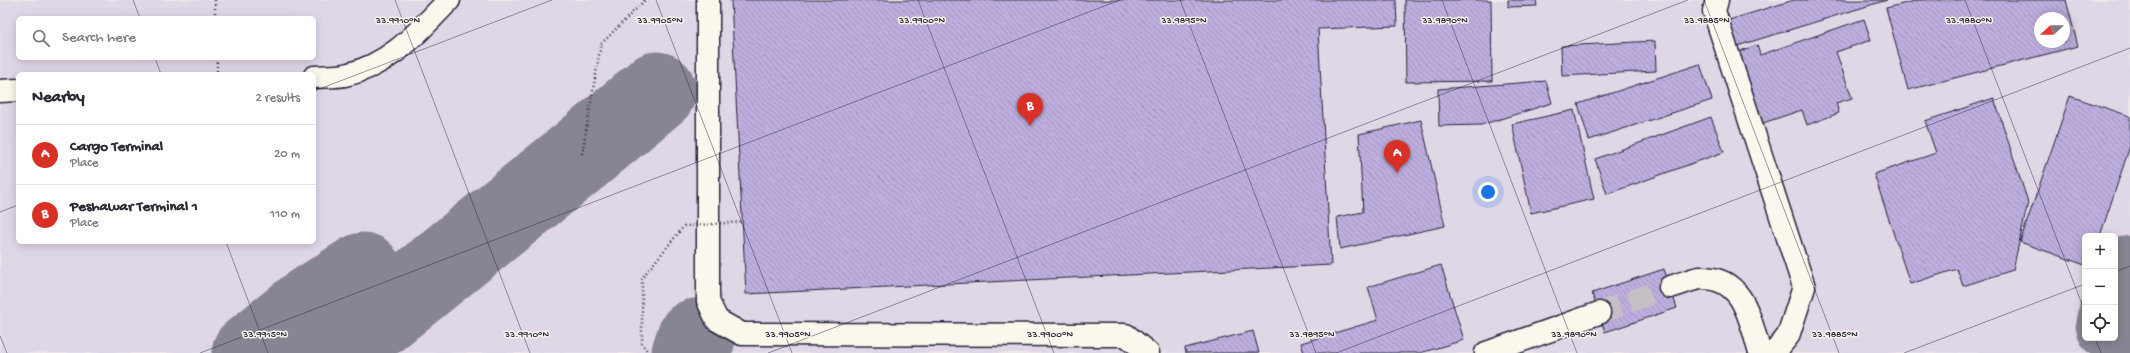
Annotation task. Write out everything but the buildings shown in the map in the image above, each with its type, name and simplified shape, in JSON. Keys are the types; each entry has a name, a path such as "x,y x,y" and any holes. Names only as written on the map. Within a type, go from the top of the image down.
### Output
{"lane":[{"path":"316,77 345,75 383,62 408,43 449,0"},
{"path":"708,0 708,301 717,320 742,334 1126,335 1148,353"},
{"path":"1717,0 1714,11 1804,287 1788,336 1774,353"},
{"path":"0,91 16,90"},
{"path":"1670,287 1700,278 1722,282 1737,291 1748,312 1760,353"},
{"path":"1486,353 1599,313"}],"path":[{"path":"215,0 215,16"},
{"path":"582,154 601,44 645,0"},
{"path":"217,60 217,72"},
{"path":"649,353 642,344 642,278 684,226 742,222"}],"shaded area":[{"path":"0,0 2130,0 2130,353 0,353"}],"taxiway":[{"path":"335,353 582,154 657,91"},
{"path":"251,353 307,308 363,272"},
{"path":"2118,314 2130,275"},
{"path":"691,353 696,338"}],"tunnel":[{"path":"1599,313 1670,287"}],"place":[{"name":"Peshawar Terminal 1","path":"1030,126"},
{"name":"Cargo Terminal","path":"1397,173"}]}
